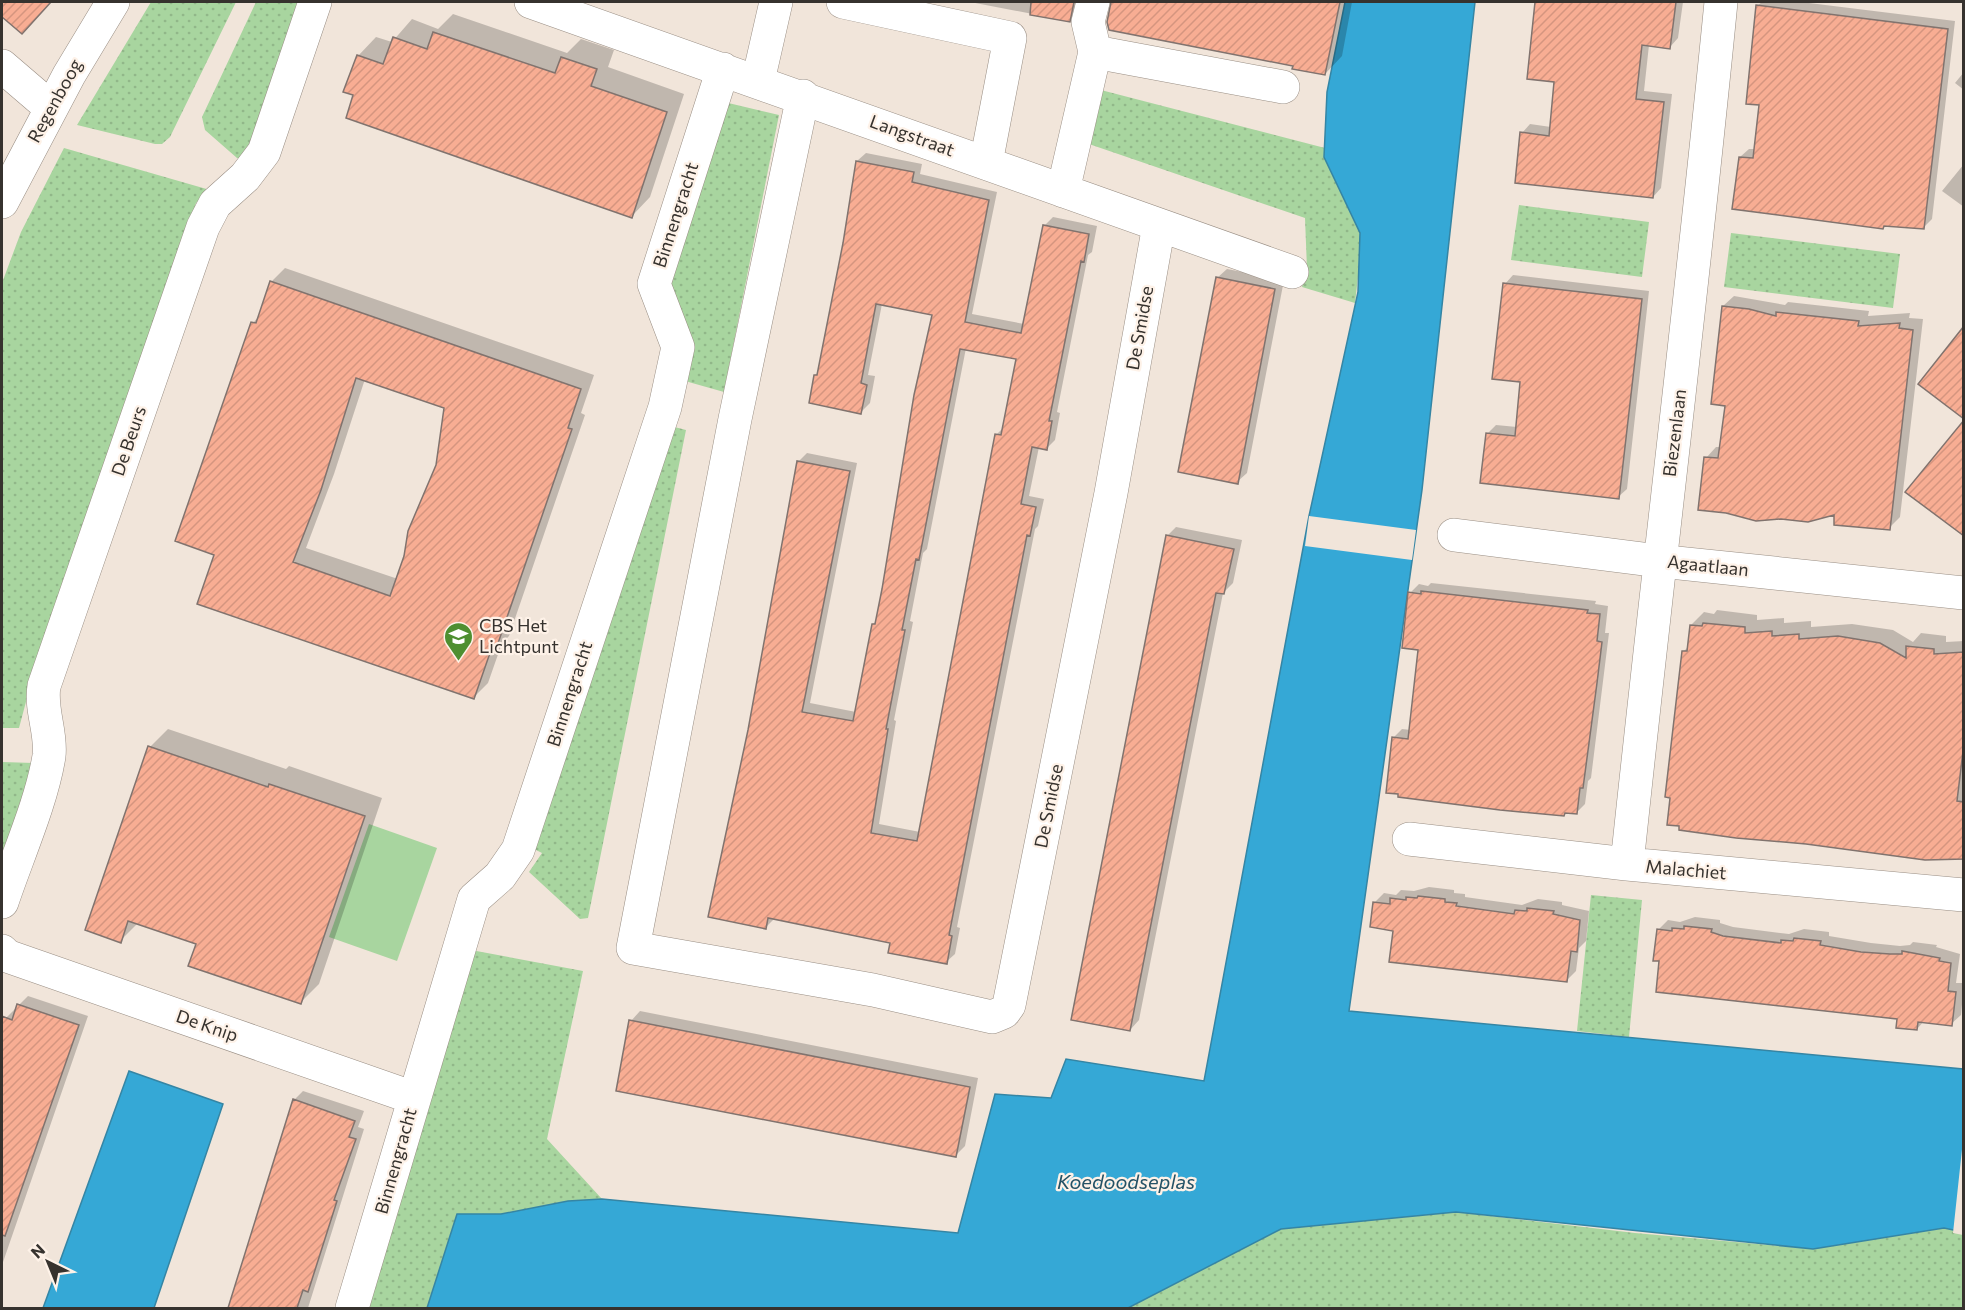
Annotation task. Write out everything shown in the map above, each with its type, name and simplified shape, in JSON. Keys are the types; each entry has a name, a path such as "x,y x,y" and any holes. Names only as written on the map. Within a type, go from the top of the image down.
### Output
{"street":[{"name":"Regenboog","path":"2,202 51,108 113,2"},
{"name":"De Beurs","path":"2,902 45,776 49,753 43,706 44,686 191,261 215,204 245,177 264,152 315,2"},
{"name":"Langstraat","path":"531,2 803,96 1292,272"},
{"path":"758,81 776,2"},
{"path":"843,2 1010,38 986,163"},
{"path":"1063,191 1095,52 1088,22 1093,2"},
{"name":"Biezenlaan","path":"1628,864 1659,561 1692,293 1721,2"},
{"path":"1095,52 1283,87"},
{"path":"2,66 51,108"},
{"name":"Binnengracht","path":"352,1308 474,899 500,876 518,850 665,407 678,347 654,284 723,69"},
{"name":"De Smidse","path":"803,96 735,419 633,948 873,990 992,1017 1004,1012 1012,994 1106,517 1159,225"},
{"name":"Agaatlaan","path":"1454,535 1659,561 1964,594"},
{"name":"Malachiet","path":"1409,839 1628,864 1964,896"},
{"name":"De Knip","path":"2,951 7,956 414,1098"}],"green space":[{"path":"151,2 236,2 170,137 162,144 155,144 77,125"},
{"path":"256,2 302,2 254,145 242,159 237,158 205,130 202,117"},
{"path":"1097,89 1325,148 1324,157 1360,233 1362,242 1355,303 1302,287 1307,269 1305,218 1086,143"},
{"path":"720,101 779,115 724,392 685,381 661,286"},
{"path":"64,148 210,190 196,203 31,683 19,728 2,728 2,283 21,232"},
{"path":"1519,205 1649,222 1642,277 1511,260"},
{"path":"1731,233 1900,254 1893,308 1724,287"},
{"path":"667,425 686,430 588,918 580,919 529,872 542,853 532,848"},
{"path":"2,762 34,763 2,864"},
{"path":"369,824 437,848 397,961 329,937"},
{"path":"1591,895 1642,900 1629,1037 1577,1031"},
{"path":"471,950 583,971 547,1139 602,1199 568,1201 501,1214 457,1214 427,1308 361,1308"},
{"path":"1457,1212 1635,1233 1813,1249 1945,1228 1963,1232 1963,1308 1128,1308 1281,1229"}],"water":[{"name":"Koedoodseplas","path":"1345,2 1475,2 1422,490 1349,1011 1963,1069 1963,1232 1944,1228 1813,1249 1456,1212 1281,1229 1128,1308 427,1308 457,1214 501,1214 568,1201 602,1199 958,1233 995,1094 1051,1098 1066,1059 1204,1081 1309,516 1358,292 1360,233 1324,157 1327,92"},
{"path":"129,1071 223,1104 154,1308 43,1308"}],"pier":[{"path":"1309,516 1416,530 1412,560 1305,546"},
{"path":"1963,1140 1964,1235 1953,1233"}],"building":[{"path":"2,2 51,2 22,34 2,17"},
{"path":"1031,2 1074,2 1070,22 1030,15"},
{"path":"1111,2 1340,2 1325,75 1292,69 1293,66 1109,30 1107,22"},
{"path":"1535,2 1676,2 1670,49 1642,45 1636,99 1664,102 1653,198 1515,183 1520,132 1549,136 1554,82 1527,79"},
{"path":"1756,5 1948,29 1924,229 1884,226 1883,229 1732,209 1739,157 1753,158 1759,105 1746,104"},
{"path":"433,32 555,73 561,57 597,69 591,86 667,112 632,218 346,118 353,95 343,92 357,55 383,64 393,37 427,49"},
{"path":"856,161 914,172 912,182 989,200 965,322 1021,333 1043,225 1089,234 1084,262 1081,261 1049,421 1052,421 1047,450 1032,447 1021,504 1036,507 1030,536 1027,535 949,935 952,936 947,964 888,953 890,943 768,918 766,929 708,917 748,730 797,461 850,471 802,712 853,721 872,624 875,624 914,395 932,315 876,304 861,383 867,385 861,414 809,403 814,375 817,375 843,243","holes":["960,349 1016,359 1001,435 995,434 917,841 871,833 888,729 886,729 905,630 902,630 916,559 919,560"]},
{"path":"1216,277 1275,289 1238,484 1178,472"},
{"path":"270,281 581,389 568,428 572,429 495,652 491,650 474,699 197,604 214,555 175,541 251,322 256,323","holes":["356,378 444,408 436,465 408,531 404,556 390,596 293,562 321,490"]},
{"path":"1503,283 1642,299 1619,499 1480,483 1486,433 1515,436 1520,382 1492,379"},
{"path":"1722,306 1749,309 1776,316 1776,312 1859,321 1858,326 1900,323 1899,328 1913,330 1890,530 1834,525 1834,515 1808,522 1781,519 1756,521 1726,513 1698,510 1704,457 1718,458 1725,406 1711,404"},
{"path":"1964,326 1964,419 1918,384"},
{"path":"1964,420 1964,536 1905,492"},
{"path":"1166,535 1234,549 1224,594 1216,593 1130,1031 1071,1020"},
{"path":"1421,591 1588,610 1587,613 1600,614 1597,641 1602,642 1583,788 1580,788 1577,814 1565,813 1564,816 1500,810 1398,797 1398,794 1386,793 1392,737 1408,739 1418,650 1402,648 1408,592 1421,594"},
{"path":"1703,623 1745,627 1745,633 1772,631 1772,636 1799,634 1799,639 1838,636 1880,643 1906,658 1906,646 1934,649 1934,654 1964,652 1964,743 1957,801 1964,802 1964,859 1925,860 1806,844 1736,838 1679,830 1679,826 1667,825 1670,798 1665,797 1682,651 1687,651 1690,625 1702,626"},
{"path":"148,746 268,787 269,784 365,816 301,1004 188,966 196,944 128,921 121,943 85,930"},
{"path":"1418,896 1445,899 1445,902 1457,903 1456,906 1514,914 1515,910 1527,911 1527,908 1554,911 1553,914 1580,920 1577,952 1571,951 1567,982 1389,962 1393,931 1370,927 1373,902 1390,904 1390,898 1406,900 1406,897 1417,898"},
{"path":"1684,926 1712,929 1711,932 1723,936 1781,943 1781,940 1793,941 1794,938 1821,941 1820,945 1861,952 1902,954 1902,951 1940,958 1939,961 1951,963 1948,991 1956,992 1952,1026 1918,1022 1917,1030 1896,1028 1897,1019 1656,992 1659,961 1653,961 1657,929 1672,931 1672,928 1684,929"},
{"path":"17,1004 79,1025 5,1236 2,1235 2,1016 12,1020"},
{"path":"629,1020 970,1087 956,1157 616,1091"},
{"path":"293,1099 355,1121 349,1137 356,1139 334,1200 337,1201 308,1292 303,1290 297,1308 228,1308"}],"place":[{"name":"CBS Het Lichtpunt","path":"458,662"}]}
